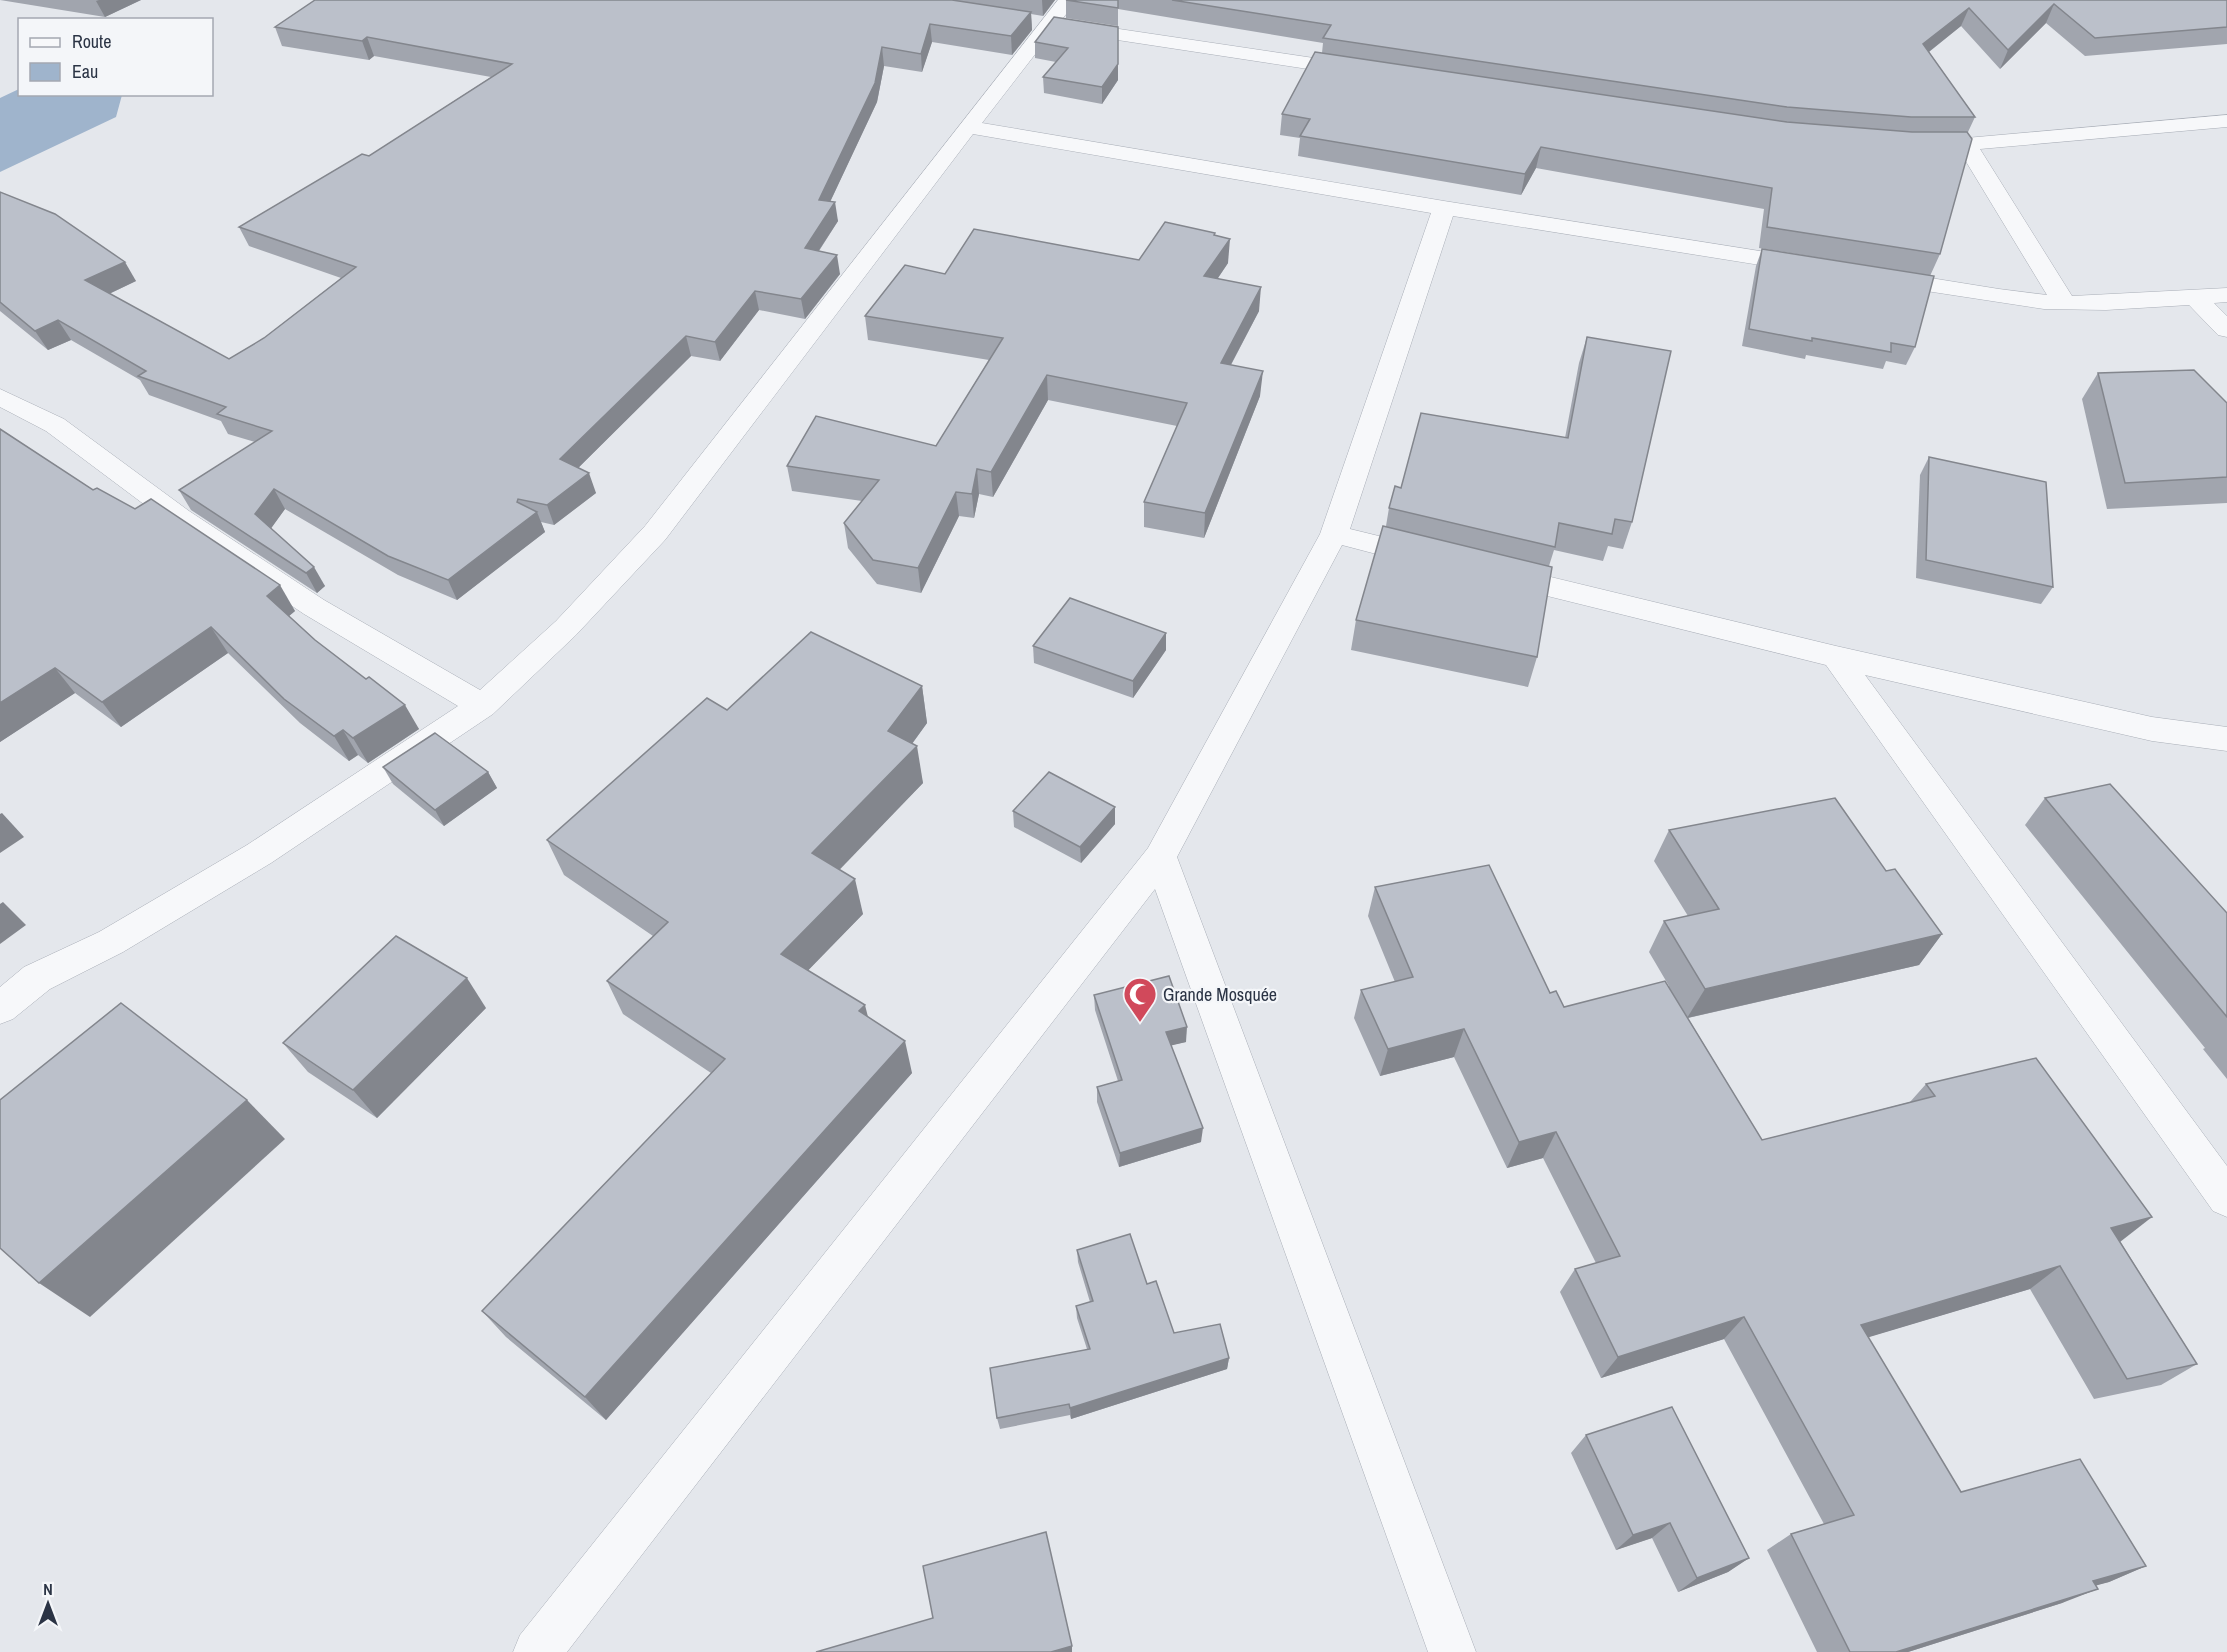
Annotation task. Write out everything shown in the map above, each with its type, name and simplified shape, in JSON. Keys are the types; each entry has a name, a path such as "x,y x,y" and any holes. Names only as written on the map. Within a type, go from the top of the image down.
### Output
{"street":[{"path":"0,1008 37,978 111,942 259,854 482,706 566,628 656,533 968,126 1037,23 1068,0"},
{"path":"1037,23 1379,74"},
{"path":"1903,144 1966,144 2227,121"},
{"path":"968,126 1444,208 1831,269"},
{"path":"1966,144 2064,303"},
{"path":"537,1652 1160,857 1334,534 1444,208"},
{"path":"1866,275 2007,297 2064,303 2132,302 2227,295"},
{"path":"2195,297 2227,330"},
{"path":"0,397 54,425 179,517 314,607 482,706"},
{"path":"1334,534 1448,562"},
{"path":"1482,570 1836,657 2152,729 2227,739"},
{"path":"1836,657 2227,1198"},
{"path":"1160,857 1452,1652"}],"water":[{"path":"18,89 18,96 122,96 116,117 0,172 0,98"}],"building":[{"path":"315,0 952,0 1031,12 1011,36 930,24 921,54 882,47 875,83 819,200 835,202 805,248 837,255 801,299 755,291 715,342 686,336 560,459 589,473 547,505 518,499 517,502 537,512 448,580 388,556 274,489 255,514 314,567 306,573 179,490 272,431 217,414 226,407 138,376 146,371 58,320 35,331 0,302 0,192 55,214 125,262 85,280 229,359 264,338 356,267 239,227 362,154 369,156 512,64 367,37 362,41 275,27"},
{"path":"1066,0 1118,0 1118,8"},
{"path":"1172,0 2227,0 2227,27 2095,38 2054,4 2008,50 1969,8 1923,44 1975,117 1911,117 1787,107 1323,38 1331,25"},
{"path":"1054,17 1118,27 1118,64 1102,87 1043,77 1068,48 1035,42"},
{"path":"1315,52 1787,122 1912,132 1967,132 1972,139 1940,254 1767,227 1772,188 1541,147 1525,174 1300,136 1310,119 1282,114"},
{"path":"1165,222 1215,233 1214,235 1230,239 1204,276 1261,287 1221,363 1263,371 1205,513 1144,502 1187,403 1047,375 991,472 977,469 972,494 956,492 918,568 873,560 844,523 879,480 787,466 816,416 936,446 1003,338 865,316 905,265 945,274 974,229 1139,260"},
{"path":"1762,249 1934,276 1915,347 1891,343 1891,352 1749,329"},
{"path":"1587,337 1671,351 1632,522 1615,519 1612,534 1559,523 1555,547 1389,508 1395,486 1401,488 1421,413 1568,438"},
{"path":"2194,370 2227,403 2227,477 2125,483 2098,373"},
{"path":"0,429 93,490 97,488 135,509 151,499 280,585 267,596 315,640 405,705 353,738 343,730 334,736 284,699 211,627 102,702 55,668 0,703"},
{"path":"1929,457 2046,482 2053,587 1926,560"},
{"path":"1383,526 1552,567 1537,657 1356,620"},
{"path":"1070,598 1166,633 1133,681 1033,646"},
{"path":"811,632 922,686 888,731 917,746 812,853 855,879 781,954 865,1005 859,1011 905,1041 585,1397 482,1311 725,1059 607,981 668,922 547,840 707,698 727,710"},
{"path":"435,733 488,772 435,810 383,767"},
{"path":"1049,772 1115,807 1080,847 1013,811"},
{"path":"2110,784 2227,913 2227,1017 2045,798"},
{"path":"1835,798 1886,871 1895,869 1942,934 1705,989 1664,921 1719,909 1669,830"},
{"path":"1489,865 1550,993 1556,991 1564,1007 1665,981 1762,1140 1935,1096 1926,1084 2036,1058 2152,1217 2111,1228 2197,1364 2127,1379 2060,1266 1861,1325 1961,1492 2080,1459 2146,1566 2093,1581 2098,1589 1896,1652 1850,1652 1791,1534 1854,1515 1744,1317 1618,1357 1575,1269 1620,1256 1556,1132 1519,1142 1464,1029 1388,1049 1361,990 1413,977 1375,887"},
{"path":"396,936 467,978 353,1090 283,1043"},
{"path":"1169,976 1187,1027 1166,1032 1203,1128 1120,1153 1097,1087 1122,1080 1094,995"},
{"path":"121,1003 247,1100 39,1283 0,1248 0,1100"},
{"path":"1130,1234 1147,1284 1156,1281 1174,1333 1220,1324 1229,1358 1070,1408 1069,1404 997,1418 990,1368 1090,1349 1076,1306 1093,1301 1077,1250"},
{"path":"1672,1407 1749,1558 1697,1578 1670,1523 1633,1535 1586,1435"},
{"path":"1046,1532 1072,1646 1051,1652 816,1652 933,1618 923,1566"}],"place":[{"name":"Grande Mosquée","path":"1140,1023"}]}
